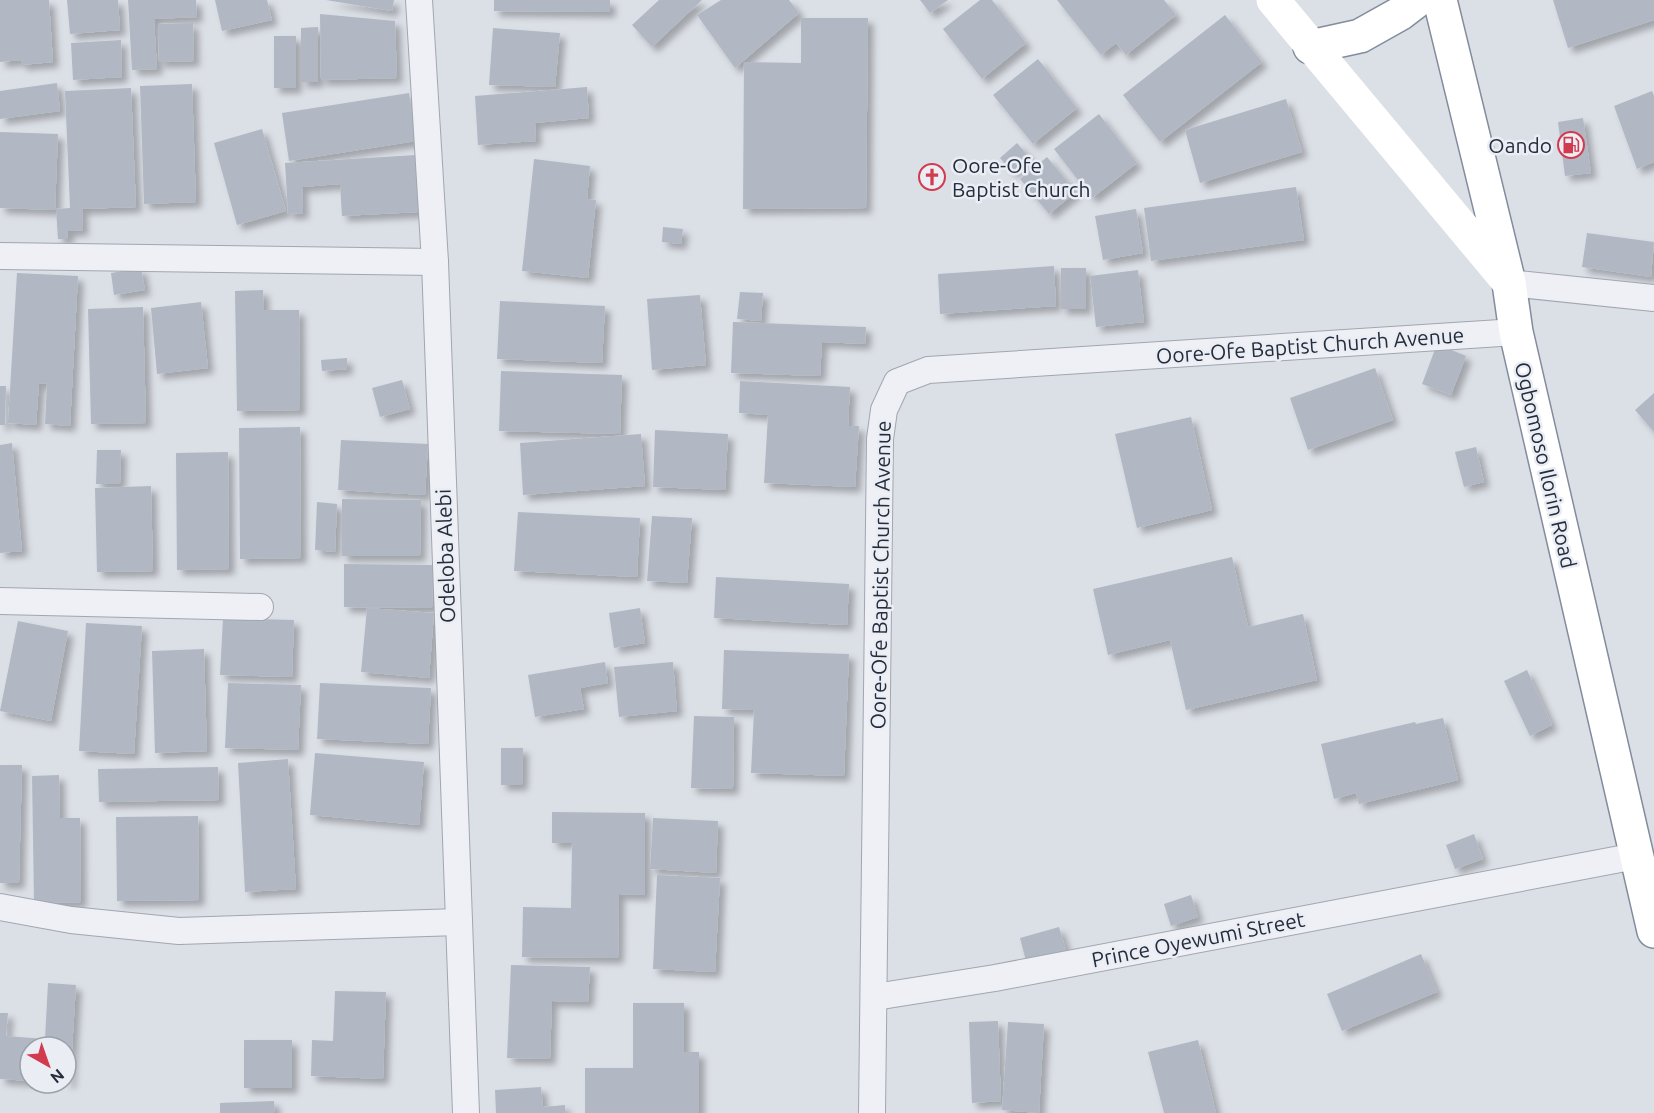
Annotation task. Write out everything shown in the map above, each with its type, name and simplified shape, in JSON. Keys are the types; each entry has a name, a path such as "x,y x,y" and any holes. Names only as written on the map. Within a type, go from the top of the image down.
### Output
{"main road":[{"path":"1273,0 1509,283"},
{"path":"1310,47 1360,36 1401,14 1418,0"},
{"name":"Ogbomoso Ilorin Road","path":"1440,0 1509,283 1516,332 1654,931"}],"street":[{"name":"Odeloba Alebi","path":"419,0 435,262 466,1113"},
{"path":"0,256 435,262"},
{"path":"1509,283 1654,298"},
{"name":"Oore-Ofe Baptist Church Avenue","path":"874,997 880,439 884,410 897,382 928,370 1516,332"},
{"path":"0,601 260,607"},
{"name":"Prince Oyewumi Street","path":"874,997 995,978 1636,856"},
{"path":"0,907 71,920 179,932 459,922"},
{"path":"872,1113 874,997"}],"building":[{"path":"0,0 49,0 53,62 21,65 21,60 0,62"},
{"path":"67,0 118,0 120,30 70,34"},
{"path":"128,0 196,0 197,17 154,19 157,69 132,70"},
{"path":"215,0 267,0 272,20 222,31"},
{"path":"326,0 394,0 392,11"},
{"path":"494,0 610,0 610,12 494,11"},
{"path":"659,0 702,0 652,47 632,25"},
{"path":"721,0 789,0 799,13 735,68 697,15"},
{"path":"920,0 948,0 930,13"},
{"path":"980,0 992,0 1026,43 982,79 943,29"},
{"path":"1057,0 1164,0 1176,15 1126,55 1116,43 1101,55"},
{"path":"1553,0 1654,0 1654,20 1568,48"},
{"path":"320,14 395,21 397,78 321,80"},
{"path":"1225,15 1262,62 1160,142 1123,95"},
{"path":"801,18 868,18 866,208 743,209 744,62 801,63"},
{"path":"193,23 194,61 159,62 158,24"},
{"path":"318,27 318,82 301,82 301,28"},
{"path":"493,28 560,33 555,87 489,85"},
{"path":"274,36 296,36 296,88 274,88"},
{"path":"121,40 122,77 73,80 71,43"},
{"path":"1038,59 1077,108 1033,144 993,95"},
{"path":"57,83 60,111 0,119 0,91"},
{"path":"192,84 196,202 144,204 140,86"},
{"path":"587,87 589,118 535,123 536,141 478,145 475,96"},
{"path":"131,88 136,207 82,209 83,230 68,231 68,239 58,239 56,209 70,208 65,91"},
{"path":"1652,91 1654,96 1654,162 1637,169 1614,106"},
{"path":"409,93 416,141 289,161 282,113"},
{"path":"1286,99 1302,152 1200,183 1185,130"},
{"path":"1099,114 1137,163 1092,198 1054,149"},
{"path":"1583,118 1591,173 1565,176 1558,122"},
{"path":"262,129 286,211 237,225 214,143"},
{"path":"0,132 58,134 55,210 0,208"},
{"path":"1017,143 1030,158 1013,173 1000,158"},
{"path":"416,155 419,212 342,216 340,184 302,187 303,213 288,214 285,163"},
{"path":"1047,157 1076,192 1049,214 1020,179"},
{"path":"534,159 590,166 587,199 596,200 588,278 522,271"},
{"path":"1296,187 1304,240 1151,261 1144,208"},
{"path":"1136,209 1143,253 1103,260 1095,216"},
{"path":"663,227 683,229 681,244 662,242"},
{"path":"1587,233 1654,242 1651,277 1582,267"},
{"path":"1054,266 1056,306 940,314 938,274"},
{"path":"141,268 145,290 114,295 111,273"},
{"path":"1061,268 1086,268 1086,309 1061,309"},
{"path":"1138,270 1144,322 1096,327 1090,276"},
{"path":"17,273 78,276 70,426 45,424 47,384 39,383 36,425 8,423"},
{"path":"263,290 264,310 299,310 300,410 237,411 235,291"},
{"path":"740,292 763,293 761,321 737,319"},
{"path":"700,295 706,365 652,370 647,299"},
{"path":"500,301 605,306 602,363 497,359"},
{"path":"201,302 208,368 157,374 151,308"},
{"path":"143,307 146,423 91,424 88,309"},
{"path":"733,322 866,327 865,344 822,342 820,376 731,373"},
{"path":"1437,344 1466,356 1451,395 1422,384"},
{"path":"347,358 347,369 322,371 321,360"},
{"path":"1375,368 1393,420 1308,450 1290,398"},
{"path":"501,371 622,375 620,434 499,431"},
{"path":"402,380 410,409 380,417 372,388"},
{"path":"740,381 850,387 848,426 859,426 855,487 764,483 768,415 739,413"},
{"path":"0,386 6,386 5,425 0,425"},
{"path":"1654,393 1654,432 1635,410"},
{"path":"1191,417 1212,510 1137,528 1115,434"},
{"path":"300,427 301,558 240,559 239,428"},
{"path":"655,430 728,434 725,490 653,487"},
{"path":"641,434 645,486 523,495 520,443"},
{"path":"341,440 428,444 425,495 338,490"},
{"path":"12,443 22,551 0,553 0,445"},
{"path":"1476,447 1484,482 1464,487 1455,452"},
{"path":"97,450 121,450 120,484 96,484"},
{"path":"228,452 229,569 177,570 176,453"},
{"path":"151,486 153,571 97,572 95,488"},
{"path":"342,499 421,500 420,556 342,556"},
{"path":"317,502 337,504 335,552 315,550"},
{"path":"518,512 640,518 637,577 514,571"},
{"path":"652,516 692,518 687,583 647,581"},
{"path":"1232,557 1248,627 1303,614 1317,680 1186,710 1170,640 1108,655 1093,589"},
{"path":"344,564 433,565 432,608 344,607"},
{"path":"716,577 849,584 847,625 714,618"},
{"path":"367,608 434,613 429,678 361,672"},
{"path":"640,608 645,643 614,648 609,613"},
{"path":"223,618 294,620 292,677 220,675"},
{"path":"18,621 68,631 51,721 0,711"},
{"path":"86,623 142,626 134,754 79,751"},
{"path":"204,649 207,751 155,753 152,651"},
{"path":"724,650 849,654 844,776 751,773 754,710 722,709"},
{"path":"605,662 608,683 580,688 584,709 535,717 528,675"},
{"path":"673,662 677,711 619,717 614,667"},
{"path":"1527,670 1552,725 1530,736 1504,681"},
{"path":"228,683 301,685 298,750 225,748"},
{"path":"320,683 431,688 428,744 317,739"},
{"path":"694,716 734,717 733,789 691,788"},
{"path":"1443,718 1458,780 1359,804 1356,793 1334,799 1321,744 1415,722 1416,724"},
{"path":"501,748 523,748 522,785 501,785"},
{"path":"315,753 424,762 419,825 310,815"},
{"path":"288,759 296,889 245,892 238,763"},
{"path":"0,765 22,765 19,883 0,883"},
{"path":"218,767 219,800 99,802 98,769"},
{"path":"59,775 60,818 80,818 81,902 34,903 32,776"},
{"path":"552,812 645,813 645,895 619,894 618,958 522,957 523,907 571,908 572,843 552,843"},
{"path":"198,816 199,900 117,901 116,817"},
{"path":"653,818 718,821 716,873 650,869"},
{"path":"1474,834 1483,859 1455,869 1446,845"},
{"path":"657,875 720,878 715,972 653,969"},
{"path":"1191,895 1198,917 1171,926 1164,904"},
{"path":"1059,927 1066,950 1026,961 1020,938"},
{"path":"1421,954 1437,992 1342,1031 1327,994"},
{"path":"511,965 590,967 588,1002 552,1001 550,1059 507,1058"},
{"path":"48,983 76,985 73,1035 45,1035"},
{"path":"335,991 386,992 383,1079 311,1076 312,1040 333,1041"},
{"path":"633,1003 684,1003 684,1052 699,1052 699,1113 585,1113 585,1068 633,1068"},
{"path":"0,1013 8,1013 6,1036 18,1037 18,1080 0,1079"},
{"path":"998,1021 1001,1101 972,1103 969,1022"},
{"path":"1008,1022 1044,1024 1039,1113 1002,1110"},
{"path":"244,1040 292,1040 292,1088 244,1088"},
{"path":"1198,1040 1216,1113 1164,1113 1148,1052"},
{"path":"541,1087 543,1107 565,1105 565,1113 496,1113 495,1090"},
{"path":"274,1101 275,1113 220,1113 220,1103"}],"place":[{"name":"Oando","path":"1571,145"},
{"name":"Oore-Ofe Baptist Church","path":"932,177"}]}
